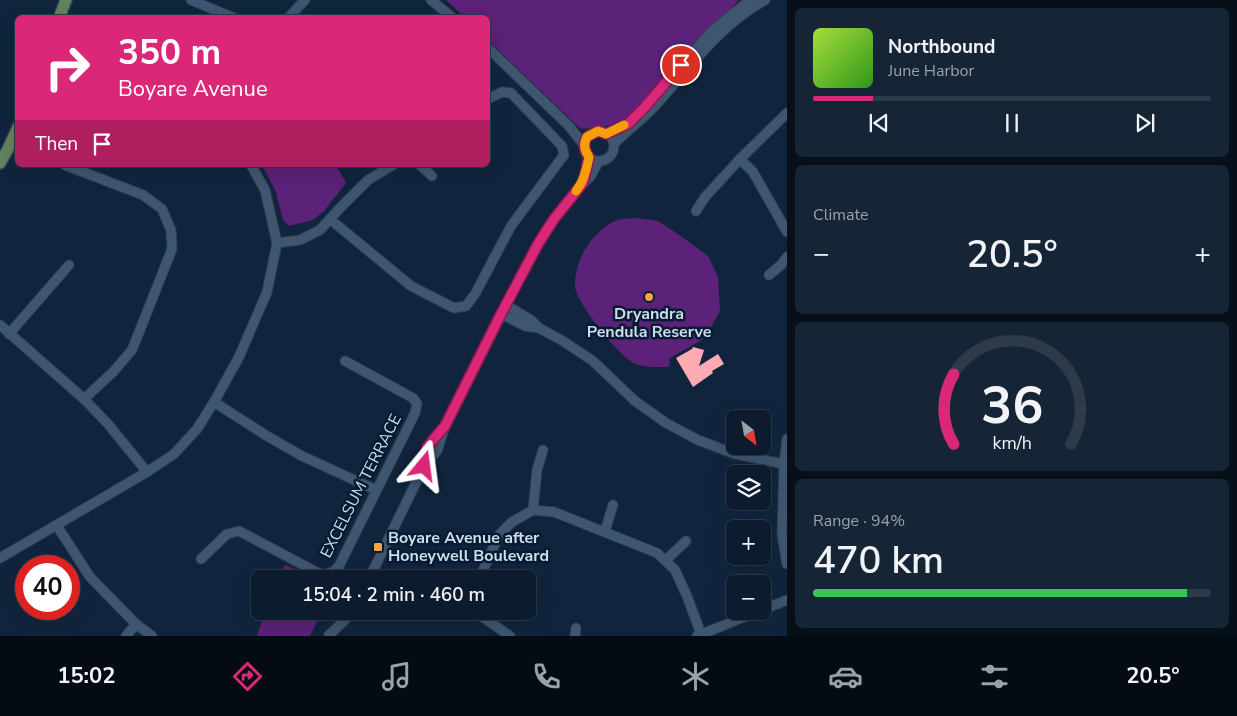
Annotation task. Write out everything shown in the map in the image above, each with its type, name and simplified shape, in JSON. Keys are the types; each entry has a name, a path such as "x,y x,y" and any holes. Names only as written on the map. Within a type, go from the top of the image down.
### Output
{"main road":[{"path":"60,15 66,0"},
{"path":"0,163 15,134"}],"street":[{"path":"192,0 227,15"},
{"path":"291,15 305,0"},
{"path":"431,0 449,15"},
{"path":"606,134 628,124 712,31 750,0"},
{"path":"373,570 424,466 427,447 445,426 501,314 538,244 554,219 590,177 600,160 609,156 614,144 653,109 712,40 738,18 765,0"},
{"path":"490,50 569,126 584,145 584,149 589,157 600,160"},
{"path":"331,220 411,286 454,308 466,306 475,294 511,226 564,156 562,146 511,93 502,92 490,98"},
{"path":"696,211 704,197 740,158 787,113"},
{"path":"569,126 591,134"},
{"path":"584,145 587,137 598,131 606,134 614,144"},
{"path":"583,183 589,157"},
{"path":"740,158 752,172 787,232"},
{"path":"71,167 143,195 162,209 171,230 172,249 132,350 114,372 84,399"},
{"path":"0,558 57,526 174,454 196,429 214,402 239,356 267,292 277,243 265,190 252,167"},
{"path":"277,243 300,240 320,230 368,180 390,167"},
{"path":"422,167 432,176"},
{"path":"769,274 781,265 787,257"},
{"path":"9,334 69,265"},
{"path":"506,305 531,320 538,328"},
{"path":"501,314 525,326 538,328 563,341 593,361 635,400 666,423 698,440 735,454 784,464"},
{"path":"0,325 84,399 108,424 147,472"},
{"name":"EXCELSUM TERRACE","path":"201,559 227,534 239,531 322,574 333,572 339,566 415,413 417,404 413,398 344,361"},
{"path":"214,402 302,456 376,490"},
{"path":"787,439 784,464 782,535 787,564"},
{"path":"533,510 537,470 543,450"},
{"path":"605,531 613,505"},
{"path":"483,570 500,535 512,522 533,510 554,512 657,553 666,560 674,570 687,596 699,635 738,620"},
{"path":"57,526 90,577 136,624 152,636"},
{"path":"666,560 686,541"},
{"path":"771,607 787,600"},
{"path":"328,636 345,620"},
{"path":"339,636 345,620"},
{"path":"487,620 510,636"},
{"path":"126,636 136,624"}],"shaded area":[{"path":"446,0 739,0 621,124 581,129 490,42 490,15 462,15"},
{"path":"263,167 337,167 346,183 324,211 313,220 289,226 283,220 276,192"},
{"name":"Dryandra Pendula Reserve","path":"637,218 658,221 678,234 708,256 718,277 720,311 705,338 670,358 669,367 640,365 625,357 582,304 575,286 575,277 581,258 586,248 599,232 617,220"},
{"path":"285,565 298,570 283,570"},
{"path":"262,620 318,620 310,636 257,636"}],"building":[{"path":"693,347 704,350 699,366 718,354 724,364 712,371 713,373 693,387 676,358"}],"slow traffic":[{"path":"576,191 583,183 583,177 587,169 589,157 584,149 587,137 598,131 606,134 624,125"}],"place":[{"name":"Dryandra Pendula Reserve","path":"649,297"},
{"name":"Boyare Avenue after Honeywell Boulevard","path":"378,547"}],"route":[{"path":"424,466 427,447 445,426 538,244 554,219 583,183 589,157 584,149 587,137 598,131 606,134 628,124 681,65"}]}
